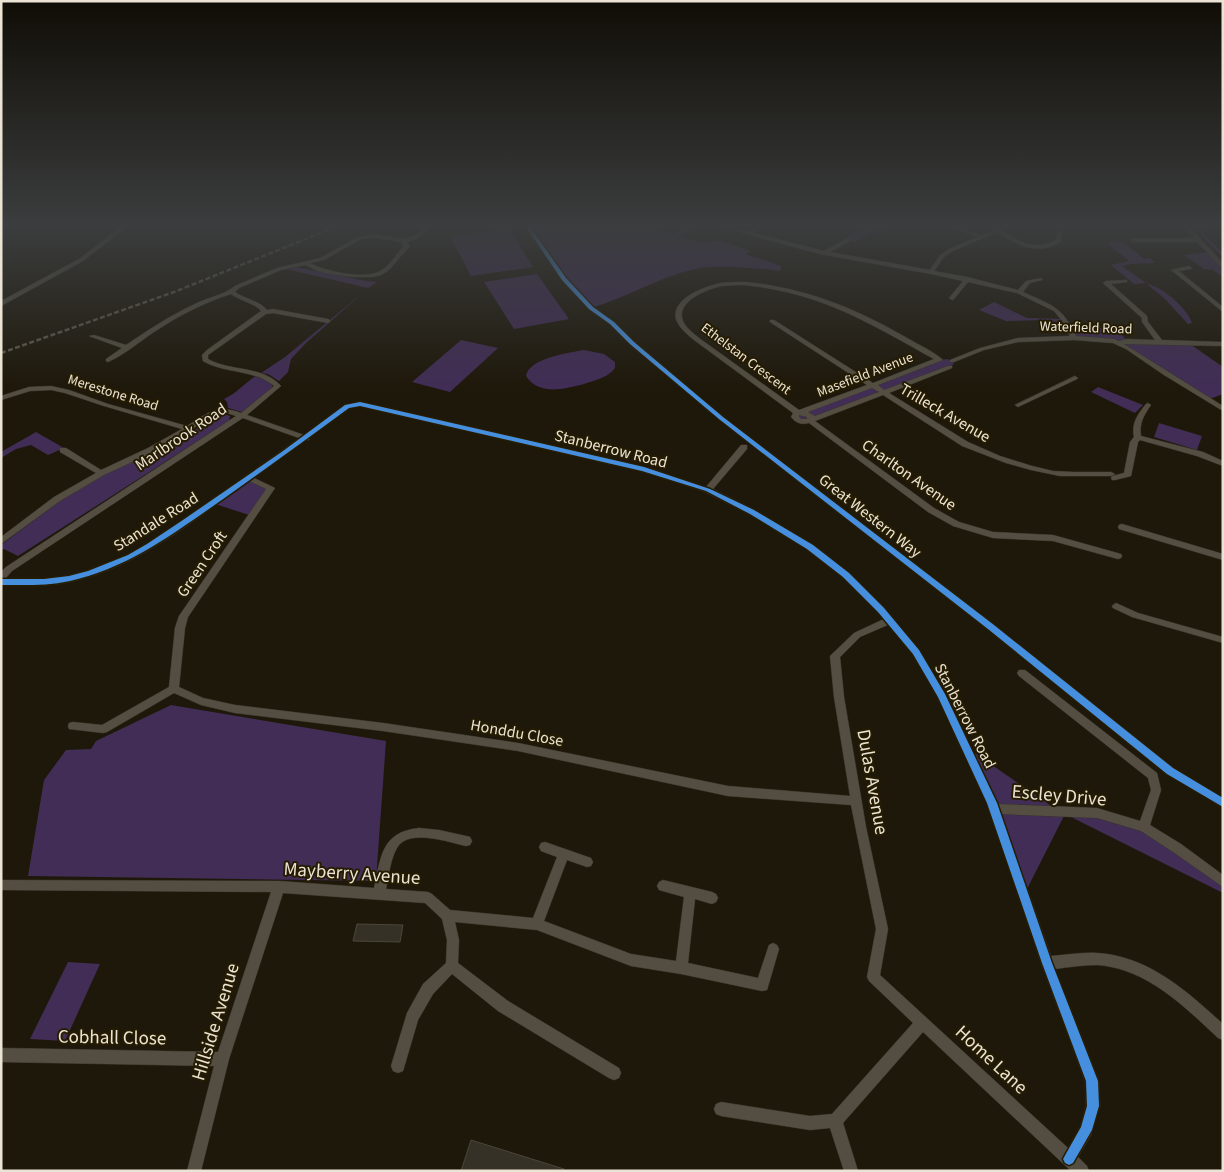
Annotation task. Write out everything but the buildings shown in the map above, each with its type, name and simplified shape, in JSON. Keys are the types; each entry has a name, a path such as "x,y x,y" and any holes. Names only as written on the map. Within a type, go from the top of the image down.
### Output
{"street":[{"path":"1,304 47,279"},
{"path":"108,360 177,314 215,297 232,292 237,287 256,279"},
{"path":"952,298 967,279 1019,292 1056,310 1066,321 1074,338"},
{"path":"1019,292 1028,282 1040,279"},
{"path":"1185,279 1223,310"},
{"path":"1125,281 1106,283 1144,317 1145,322 1161,343"},
{"name":"Ethelstan Crescent","path":"799,413 700,342 680,323 679,312 683,303 693,294 717,285 733,283 785,290 827,301 854,312 939,360"},
{"path":"232,292 236,296 260,306 264,309 264,312"},
{"path":"240,417 278,386 265,376 210,363 205,360 205,355 264,312 274,311 328,321"},
{"path":"772,321 872,386"},
{"path":"92,336 127,348"},
{"name":"Waterfield Road","path":"951,364 982,349 1018,340 1074,338 1106,339 1120,343 1127,341 1223,344"},
{"path":"1120,343 1223,409"},
{"path":"939,360 941,366 951,364"},
{"name":"Masefield Avenue","path":"799,413 939,360"},
{"name":"Masefield Avenue","path":"810,420 951,364"},
{"path":"1018,405 1075,378"},
{"name":"Trilleck Avenue","path":"872,386 965,444 1021,466 1055,474 1113,476 1128,474 1134,442 1138,437"},
{"name":"Merestone Road","path":"1,398 29,389 50,388 67,391 106,405 188,428"},
{"name":"Stanberrow Road","path":"306,438 347,406 360,404 644,469 708,490 752,512 810,547 846,575 890,620 916,652 942,696 994,809 1047,963 1092,1081 1093,1106 1086,1130 1069,1159"},
{"path":"1148,405 1138,418 1138,437 1200,454 1223,464"},
{"name":"Marlbrook Road","path":"1,541 57,499 101,473 151,450 221,411 228,411 240,417"},
{"name":"Charlton Avenue","path":"799,413 810,415 810,420 931,510 956,524 993,535 1053,538 1118,556"},
{"path":"240,417 306,438"},
{"name":"Marlbrook Road","path":"1,578 5,568 240,417"},
{"name":"Standale Road","path":"1,582 47,582 70,579 106,568 134,555 165,536 306,438"},
{"path":"708,490 744,447"},
{"path":"63,450 101,473"},
{"name":"Green Croft","path":"174,689 180,628 184,616 271,488 248,478"},
{"path":"1122,528 1223,557"},
{"path":"1116,606 1135,615 1223,640"},
{"name":"Dulas Avenue","path":"873,977 882,929 856,801 839,697 835,656 857,635 890,620"},
{"path":"1022,674 1153,776 1156,790 1144,827"},
{"path":"73,726 104,729 174,689"},
{"name":"Honddu Close","path":"174,689 201,701 235,709 383,727 518,747 728,791 856,801"},
{"name":"Escley Drive","path":"994,809 1097,813 1144,827 1177,848 1223,882"},
{"path":"379,895 389,853 394,842 405,835 415,832 466,841"},
{"path":"545,847 587,862"},
{"path":"538,924 564,854"},
{"name":"Mayberry Avenue","path":"1,884 279,887 428,898 447,916"},
{"path":"662,886 712,898"},
{"name":"Hillside Avenue","path":"194,1171 222,1059 279,887"},
{"path":"680,968 690,893"},
{"path":"398,1066 412,1018 428,989 452,966 452,940 447,916 538,924 631,960 762,985 773,949"},
{"path":"1047,963 1103,960 1128,965 1159,978 1187,1000 1223,1033"},
{"path":"452,966 503,1006 614,1073"},
{"name":"Home Lane","path":"873,977 1082,1171"},
{"path":"721,1108 810,1123 835,1121 922,1023"},
{"name":"Cobhall Close","path":"1,1055 222,1059"},
{"path":"835,1121 851,1171"}],"shaded area":[{"path":"328,279 355,279 377,282 368,288"},
{"path":"506,279 540,279 569,319 514,329 484,282"},
{"path":"564,279 664,279 591,308"},
{"path":"1128,279 1140,279 1146,283 1134,284"},
{"path":"1147,284 1160,289 1174,299 1190,317 1192,323 1188,324 1165,299"},
{"path":"365,291 306,343 291,359 288,372 279,381 268,374 261,373 285,357"},
{"path":"994,302 1027,318 1064,319 1067,323 1041,320 1006,321 979,310"},
{"path":"1112,323 1127,341 1190,344 1223,367 1223,394 1207,400 1120,343 1074,338 1070,328 1104,328"},
{"path":"461,340 498,348 450,392 412,382"},
{"path":"584,350 604,354 615,362 615,368 597,380 561,389 545,389 531,382 526,376 534,365 541,361 550,357"},
{"path":"948,359 954,363 952,366 802,422 796,414 940,360"},
{"path":"255,376 270,382 273,387 242,412 228,408 227,402 224,399"},
{"path":"1098,387 1143,405 1135,413 1091,392"},
{"path":"224,414 230,416 229,421 18,556 4,549 1,551 1,545 60,501 104,474 186,436 216,415"},
{"path":"1159,423 1202,436 1197,450 1154,437"},
{"path":"36,432 64,448 48,455 31,445 16,449 1,458 1,452"},
{"path":"248,478 271,488 252,516 212,503"},
{"path":"171,705 386,741 376,881 28,876 44,780 66,750 91,749 96,741"},
{"path":"966,747 1060,812 1097,813 1144,827 1223,882 1223,893 1065,814 1024,895"},
{"path":"68,962 100,964 65,1041 30,1039"}],"railway":[{"path":"1,353 207,279"}],"cycle path":[{"name":"Great Western Way","path":"564,279 591,308 612,323 632,343 721,418 991,627 1170,771 1223,803"},
{"path":"1,582 44,582 69,579 111,566 149,546 186,522 347,406 360,404 644,469 708,490 752,512 810,547 846,575 881,610 916,652 942,696 992,803 1047,963 1092,1081 1093,1106 1086,1130 1069,1159"}]}
